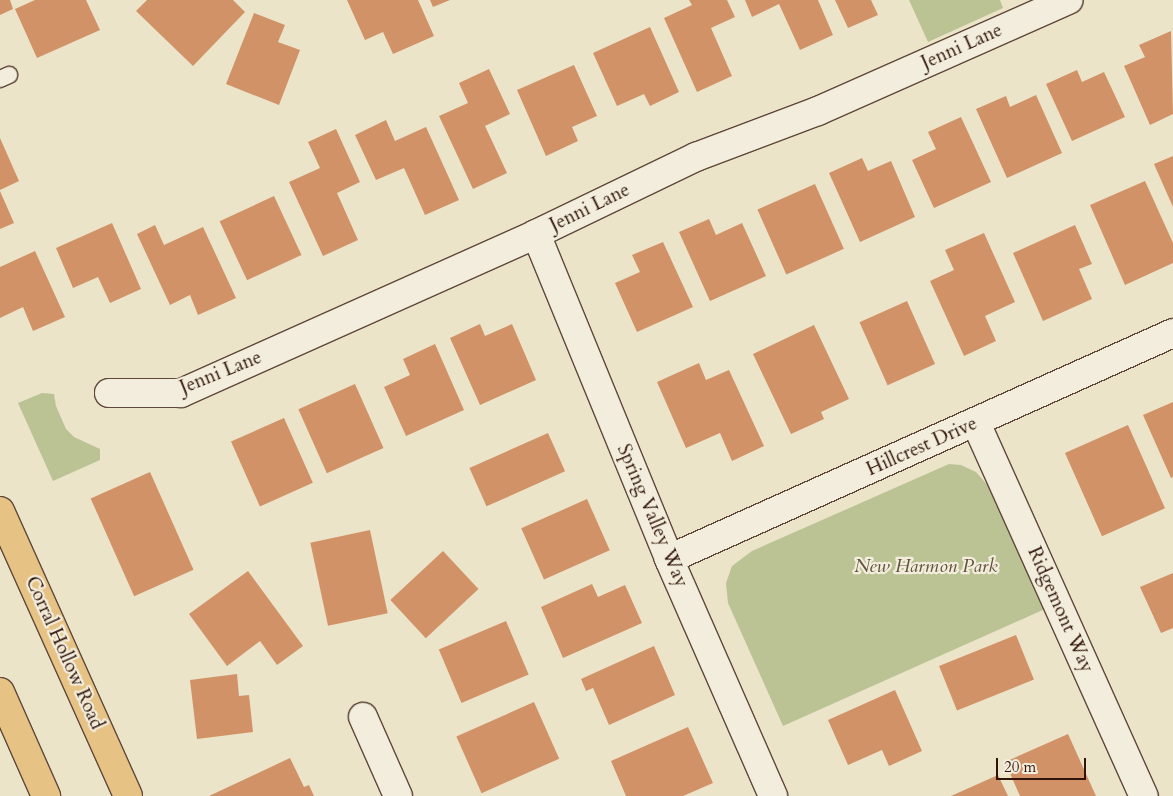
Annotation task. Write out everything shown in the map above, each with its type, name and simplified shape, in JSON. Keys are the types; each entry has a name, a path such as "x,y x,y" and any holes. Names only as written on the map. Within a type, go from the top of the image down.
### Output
{"main road":[{"name":"Corral Hollow Road","path":"0,511 128,796"},
{"path":"0,692 46,796"}],"street":[{"name":"Jenni Lane","path":"109,393 182,392 536,234 696,157 818,111 1068,0"},
{"name":"Spring Valley Way","path":"536,234 669,558 773,796"},
{"name":"Hillcrest Drive","path":"669,558 976,423 1173,333"},
{"name":"Ridgemont Way","path":"976,423 1144,796"},
{"path":"362,717 398,796"}],"green space":[{"path":"909,0 1000,0 1003,8 928,42"},
{"path":"42,393 54,394 56,406 66,429 74,437 100,449 100,460 53,481 18,403"},
{"name":"New Harmon Park","path":"949,464 961,465 976,472 990,488 1045,609 783,726 728,603 726,583 732,566 752,551"}],"building":[{"path":"0,0 10,0 13,9 0,15"},
{"path":"35,0 86,0 100,30 37,58 15,9"},
{"path":"147,0 233,0 245,12 193,66 136,11"},
{"path":"347,0 418,0 434,36 393,54 383,32 365,40"},
{"path":"430,0 450,0 433,7"},
{"path":"689,0 727,0 735,17 711,28 732,76 697,92 664,18 692,5"},
{"path":"745,0 818,0 833,35 800,50 779,4 752,17"},
{"path":"835,0 871,0 878,15 848,28"},
{"path":"254,13 285,25 278,42 300,50 279,105 226,84"},
{"path":"650,27 679,92 650,106 644,94 617,106 593,53"},
{"path":"1171,31 1173,114 1150,125 1124,66 1145,57 1139,45"},
{"path":"574,65 597,116 572,127 578,141 546,156 517,90"},
{"path":"489,69 510,114 485,126 507,173 473,189 439,116 468,103 459,83"},
{"path":"1077,70 1082,82 1104,72 1125,117 1072,141 1046,84"},
{"path":"1036,95 1062,153 1007,178 976,109 1006,96 1010,107"},
{"path":"961,117 991,182 934,208 912,160 936,149 928,132"},
{"path":"386,120 395,141 426,127 459,200 425,215 404,168 376,180 355,135"},
{"path":"336,129 360,182 337,193 358,240 323,256 289,182 320,168 308,142"},
{"path":"0,138 19,181 0,190"},
{"path":"1173,156 1173,207 1154,164"},
{"path":"862,158 868,171 891,161 915,217 860,242 829,173"},
{"path":"1145,181 1173,243 1173,263 1125,285 1090,205"},
{"path":"815,184 844,249 786,274 757,210"},
{"path":"0,191 14,223 0,229"},
{"path":"274,196 301,255 247,280 220,221"},
{"path":"709,219 716,235 742,223 766,276 710,301 679,232"},
{"path":"112,223 141,289 110,303 98,277 73,288 56,248"},
{"path":"155,225 164,245 203,227 236,298 198,315 190,295 170,305 137,234"},
{"path":"1075,225 1092,264 1079,269 1092,299 1043,321 1013,253"},
{"path":"984,233 1015,302 985,316 996,341 964,356 930,281 954,270 945,250"},
{"path":"663,242 693,307 637,332 615,283 640,272 632,255"},
{"path":"35,251 65,317 33,331 23,307 0,318 0,267"},
{"path":"907,301 935,364 888,385 859,322"},
{"path":"480,324 485,336 512,324 536,380 480,405 450,338"},
{"path":"814,325 849,399 821,412 824,419 791,434 753,354"},
{"path":"435,344 464,410 406,436 384,387 410,375 403,359"},
{"path":"699,363 706,380 729,370 764,446 732,461 720,433 686,448 657,382"},
{"path":"355,384 383,448 327,473 298,409"},
{"path":"1173,402 1173,477 1171,478 1143,415"},
{"path":"284,418 313,483 260,506 231,442"},
{"path":"1128,425 1165,508 1102,536 1065,453"},
{"path":"548,433 565,471 487,506 469,468"},
{"path":"150,472 194,570 134,596 91,498"},
{"path":"587,499 610,550 544,579 521,528"},
{"path":"370,530 388,613 328,626 310,543"},
{"path":"443,551 478,589 426,638 390,600"},
{"path":"248,571 303,646 277,665 260,641 227,666 189,614"},
{"path":"1173,573 1173,628 1161,633 1140,587"},
{"path":"592,584 598,597 625,585 642,623 563,658 541,607"},
{"path":"506,621 529,674 461,703 439,650"},
{"path":"1016,635 1034,680 957,711 939,666"},
{"path":"654,646 675,695 609,725 593,688 586,691 581,679"},
{"path":"237,674 239,696 249,695 253,732 197,739 190,680"},
{"path":"895,690 922,751 889,766 882,750 848,765 828,720"},
{"path":"534,702 559,759 482,793 456,737"},
{"path":"688,727 713,783 683,796 626,796 611,761"},
{"path":"1068,734 1096,796 1020,796 1005,762"},
{"path":"290,758 304,787 309,785 314,796 209,796"},
{"path":"998,775 1008,796 951,796"}]}
